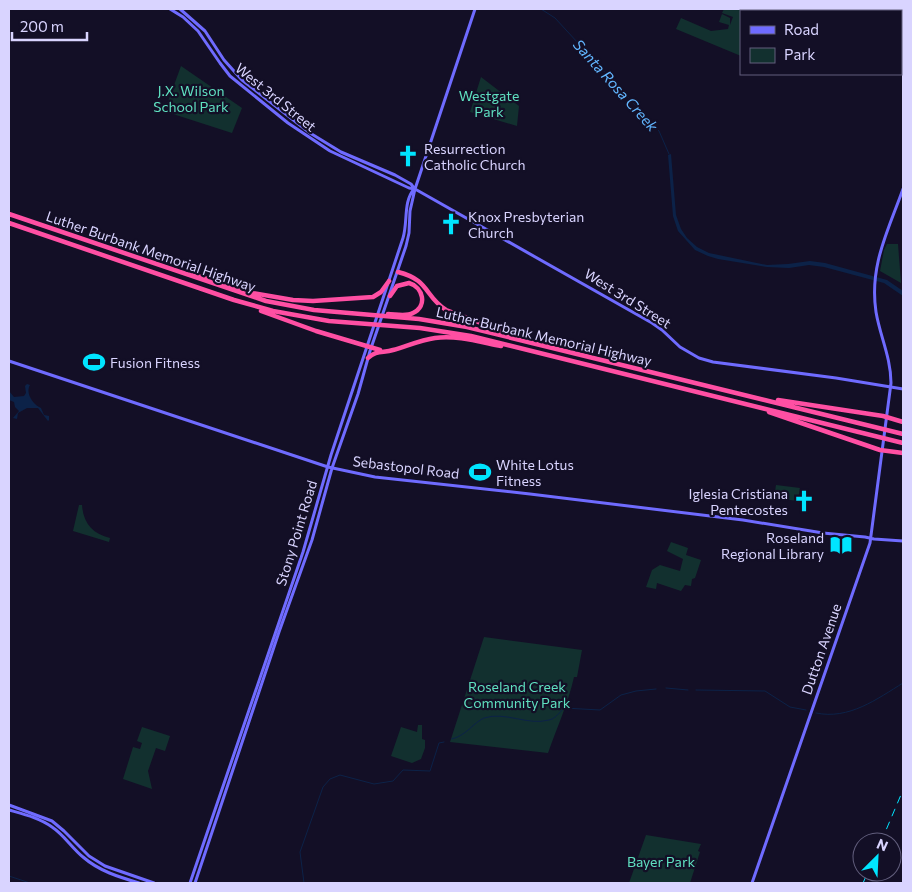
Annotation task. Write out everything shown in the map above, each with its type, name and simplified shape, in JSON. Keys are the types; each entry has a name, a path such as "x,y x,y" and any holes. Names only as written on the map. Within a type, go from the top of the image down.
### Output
{"highway":[{"name":"Luther Burbank Memorial Highway","path":"9,214 266,301 314,310 419,319 450,324 531,342 903,434"},
{"name":"Luther Burbank Memorial Highway","path":"9,223 242,302 281,313 313,319 412,327 455,333 903,443"},
{"path":"153,264 179,270 249,292 299,301 373,297 380,293 389,280"},
{"path":"398,272 412,276 420,281 446,310 531,342"},
{"path":"357,314 409,314 419,308 422,300 421,292 418,288 409,283 397,286 390,296"},
{"path":"242,302 309,328 384,350 431,339 449,337 536,352"},
{"path":"368,358 376,351 390,351 401,347"},
{"path":"752,397 888,417 903,422"},
{"path":"749,404 883,450 903,453"}],"main road":[{"name":"West 3rd Street","path":"170,9 189,22 201,34 230,76 299,131 330,151 409,188 415,189 649,321 680,347 699,358 713,362 903,389"},
{"name":"West 3rd Street","path":"180,9 205,31 224,60 242,80 310,133 341,152 395,175 411,184 415,189"},
{"name":"Stony Point Road","path":"195,883 279,632 312,540 330,467 369,346 377,331 398,272 408,237 410,211 415,189 475,10"},
{"name":"Stony Point Road","path":"190,883 301,559 318,499 358,394 368,358 372,330 404,235 407,205 412,191 415,189"},
{"name":"Dutton Avenue","path":"752,883 871,539 891,388 890,363 877,314 874,289 876,268 883,243 903,190"},
{"name":"Sebastopol Road","path":"9,360 330,467 378,477 533,494 903,542"},
{"path":"318,499 320,502 319,512"},
{"path":"9,805 52,821 89,856 105,866 154,883"},
{"path":"9,810 52,826 83,857 94,865 139,883"}],"green space":[{"path":"724,9 785,9 740,10 740,56 676,29 681,18 711,31 728,29 729,25 719,22 722,14 730,18 730,25 733,17 722,13"},
{"name":"J.X. Wilson School Park","path":"181,66 242,108 232,133 173,114 166,107"},
{"name":"Westgate Park","path":"481,77 519,106 517,126 470,112"},
{"path":"887,244 898,244 901,283 880,271"},
{"path":"776,485 800,488 798,501 774,498"},
{"path":"79,505 82,505 84,517 90,527 99,534 110,538 109,542 73,531"},
{"path":"671,542 688,548 686,555 701,560 695,578 692,579 691,586 685,585 681,591 657,583 656,589 646,587 652,570 660,565 680,571 683,559 667,551"},
{"name":"Roseland Creek Community Park","path":"484,637 582,650 577,677 574,677 566,706 548,753 450,742"},
{"path":"418,725 422,725 422,739 425,740 425,748 421,759 412,763 391,756 401,727 417,732"},
{"path":"142,727 170,736 165,751 156,748 148,771 152,789 123,779 133,747 140,749 142,743 137,741"},
{"name":"Bayer Park","path":"646,835 701,844 690,883 629,883"}],"water":[{"path":"671,154 676,215 681,229 697,247 709,253 767,265 810,261 825,263 887,280 903,291 903,296 884,283 824,267 809,265 789,268 767,267 718,259 695,250 678,231 673,216 668,155"},
{"path":"27,384 30,385 29,395 35,404 41,408 44,415 49,416 48,421 38,408 27,408 18,413 17,419 13,418 19,411 15,407 14,402 9,400 9,391 14,397 24,396"}],"waterway":[{"name":"Santa Rosa Creek","path":"541,9 555,18 659,131 669,154"},
{"path":"816,713 840,714 851,711 862,707 903,683"},
{"path":"666,688 688,690"},
{"path":"452,739 462,735 484,718 492,716 533,721 549,720 564,708 600,710 621,695 656,689"},
{"path":"696,690 765,691 790,707 806,710"},
{"path":"304,883 300,852 323,787 330,779 340,775 374,784 393,781 403,770 430,771 439,743 444,742"},
{"path":"9,876 30,883"}],"railway":[{"path":"885,832 903,790"}],"place":[{"name":"Resurrection Catholic Church","path":"408,156"},
{"name":"Knox Presbyterian Church","path":"451,224"},
{"name":"Fusion Fitness","path":"94,362"},
{"name":"White Lotus Fitness","path":"480,472"},
{"name":"Iglesia Cristiana Pentecostes","path":"804,501"},
{"name":"Roseland Regional Library","path":"841,545"}]}
